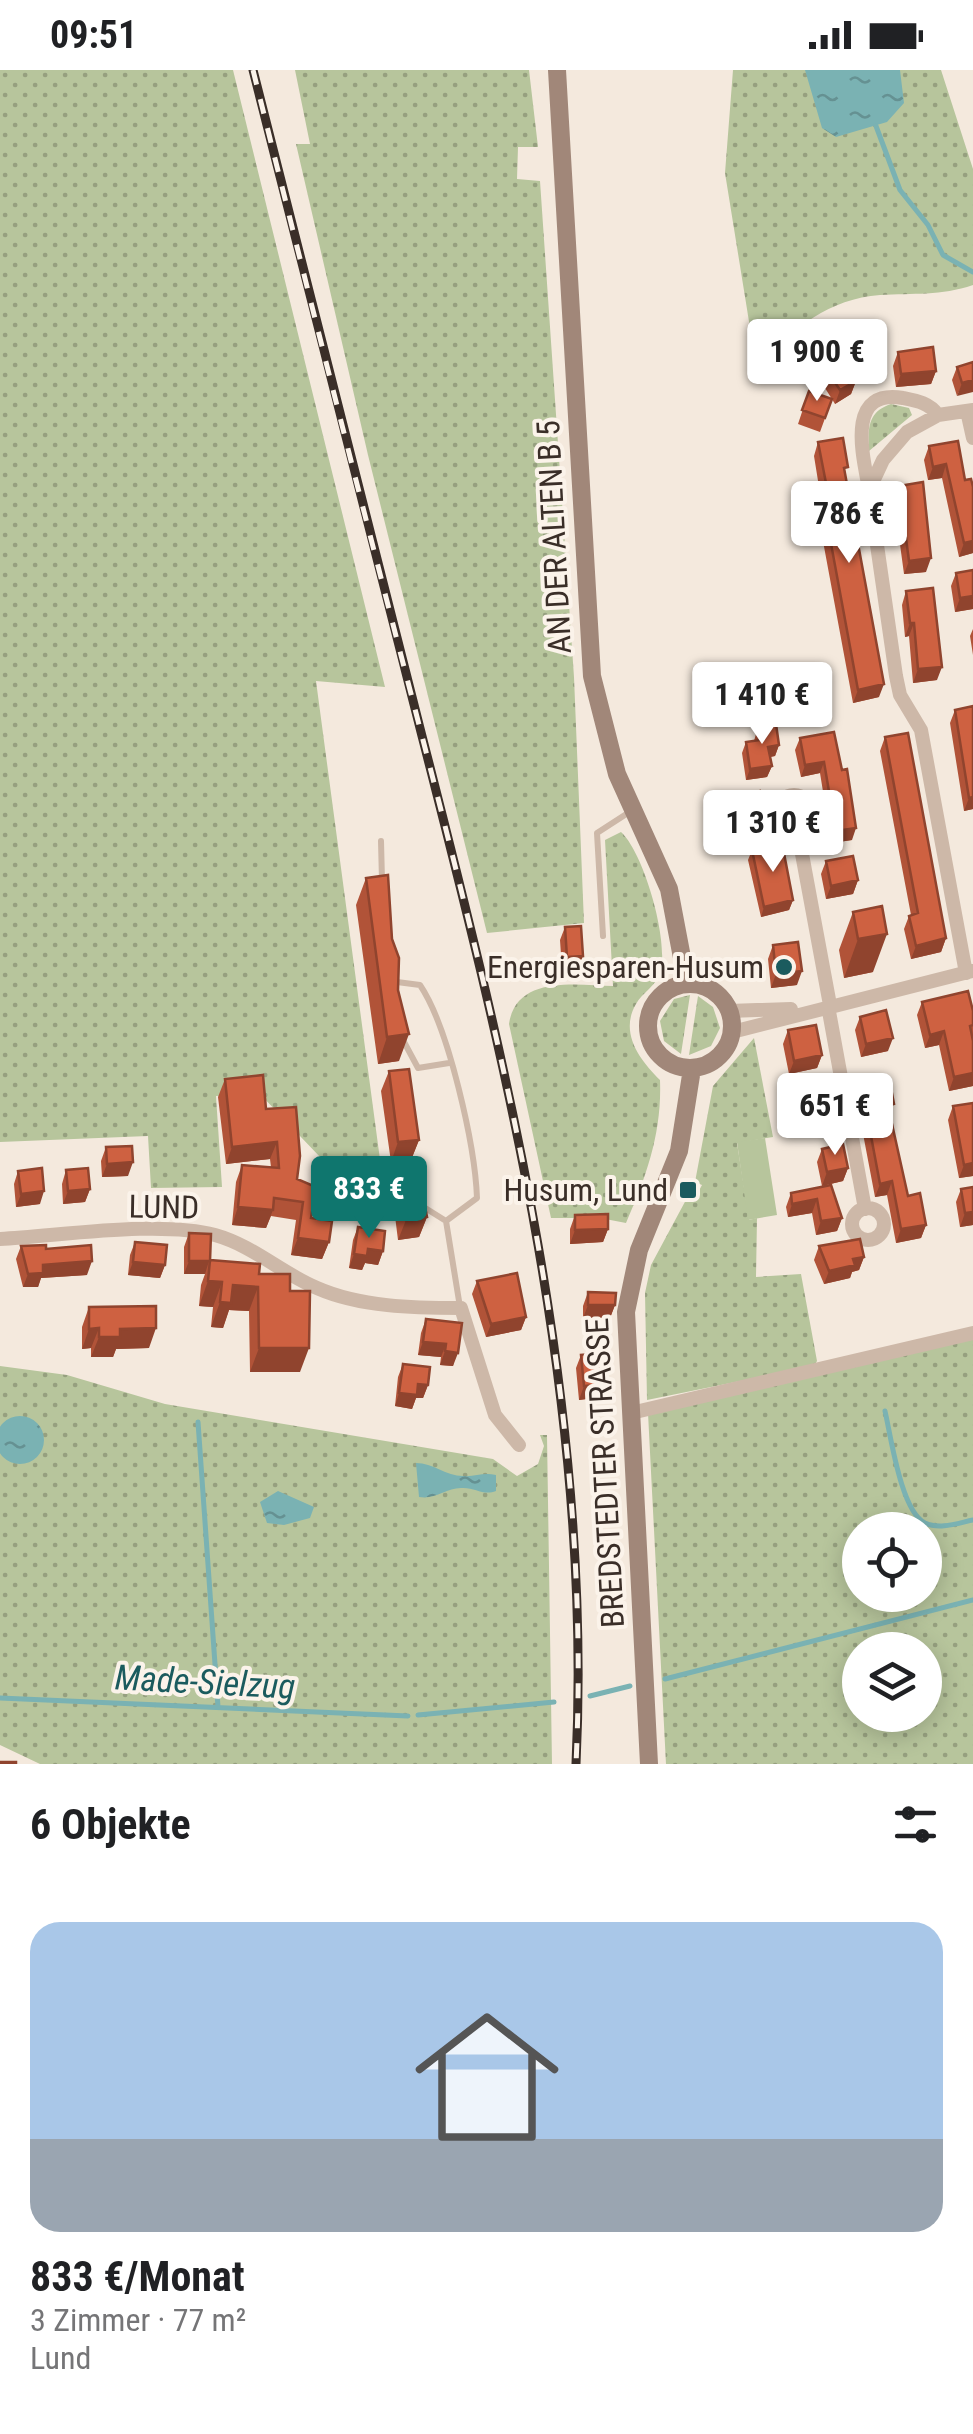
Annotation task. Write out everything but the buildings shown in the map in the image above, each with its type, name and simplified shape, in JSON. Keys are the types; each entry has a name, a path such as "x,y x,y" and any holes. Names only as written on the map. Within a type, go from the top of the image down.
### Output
{"main road":[{"name":"AN DER ALTEN B 5","path":"557,70 590,660 608,750 670,889 687,984"},
{"path":"687,984 712,990 729,1010 732,1032 719,1057 692,1069 678,1068 654,1050 647,1022 659,996 687,984"},
{"name":"BREDSTEDTER STRASSE","path":"649,1764 624,1415 626,1330 630,1280 679,1150 692,1069"}],"street":[{"path":"732,1032 825,1006 970,976 921,730 900,695 896,676 860,428 871,405 885,398 930,405 938,415"},
{"path":"870,490 893,444 938,415 970,410 973,438"},
{"path":"797,827 825,1006 866,1209"},
{"path":"729,1010 825,1006"},
{"name":"LUND","path":"0,1239 183,1230 241,1244 304,1282 339,1296 405,1308 460,1308"},
{"path":"460,1308 496,1415 518,1445"},
{"path":"624,1415 973,1333"}],"lane":[{"path":"603,936 598,833 634,810"},
{"path":"381,841 382,892"},
{"path":"388,966 396,986 420,985 436,1008 476,1170 476,1198 446,1221"},
{"path":"399,1028 418,1068 449,1063"},
{"path":"417,1196 423,1209 446,1221"},
{"path":"446,1221 460,1308"}],"green space":[{"path":"0,70 233,70 385,687 316,681 381,1167 320,1157 260,1094 216,1096 222,1187 151,1188 148,1136 0,1142"},
{"path":"295,70 529,70 538,147 518,147 517,179 540,181 574,677 584,923 487,933 368,455 296,144 310,144"},
{"path":"733,70 941,70 973,169 973,285 843,303 796,330 757,371 725,173"},
{"path":"891,404 909,408 912,415 869,451 873,417"},
{"path":"621,832 646,878 661,941 660,973 636,1004 630,1025 639,1055 660,1080 656,1135 626,1223 600,1218 551,1218 509,1024 514,1008 535,990 566,985 613,986 605,840"},
{"path":"690,995 681,1054 664,1041 660,1021 674,999"},
{"path":"698,996 713,1007 720,1028 711,1046 689,1055"},
{"path":"754,1038 773,1137 737,1143 749,1220 757,1218 756,1277 801,1274 817,1361 814,1366 647,1400 645,1293 651,1265 687,1198 694,1200 702,1185 695,1182 713,1086"},
{"path":"765,1138 777,1215 748,1220 737,1142"},
{"path":"973,1339 973,1764 666,1764 648,1413"},
{"path":"0,1366 67,1375 165,1404 493,1459 517,1476 538,1464 544,1446 540,1435 547,1435 552,1764 40,1764 0,1745"}],"water":[{"path":"805,70 900,70 904,103 887,122 836,137 822,128"},
{"path":"11,1418 29,1418 42,1431 42,1449 29,1462 11,1462 -1,1451 -1,1429"},
{"path":"416,1463 457,1475 496,1475 496,1491 461,1488 419,1497"},
{"path":"278,1491 314,1507 310,1518 284,1525 267,1523 260,1502"}],"waterway":[{"path":"876,126 900,190 928,225 943,255 973,272"},
{"path":"885,1411 903,1489 917,1516 937,1526 973,1520"},
{"path":"198,1422 218,1707"},
{"name":"Made-Sielzug","path":"665,1679 973,1600"},
{"name":"Made-Sielzug","path":"590,1696 630,1686"},
{"name":"Made-Sielzug","path":"0,1698 408,1716"},
{"name":"Made-Sielzug","path":"418,1715 554,1702"}],"railway":[{"path":"253,70 485,990 538,1245 558,1373 571,1502 578,1633 576,1764"}],"place":[{"name":"Energiesparen-Husum","path":"784,967"},
{"name":"Husum, Lund","path":"688,1190"}]}
